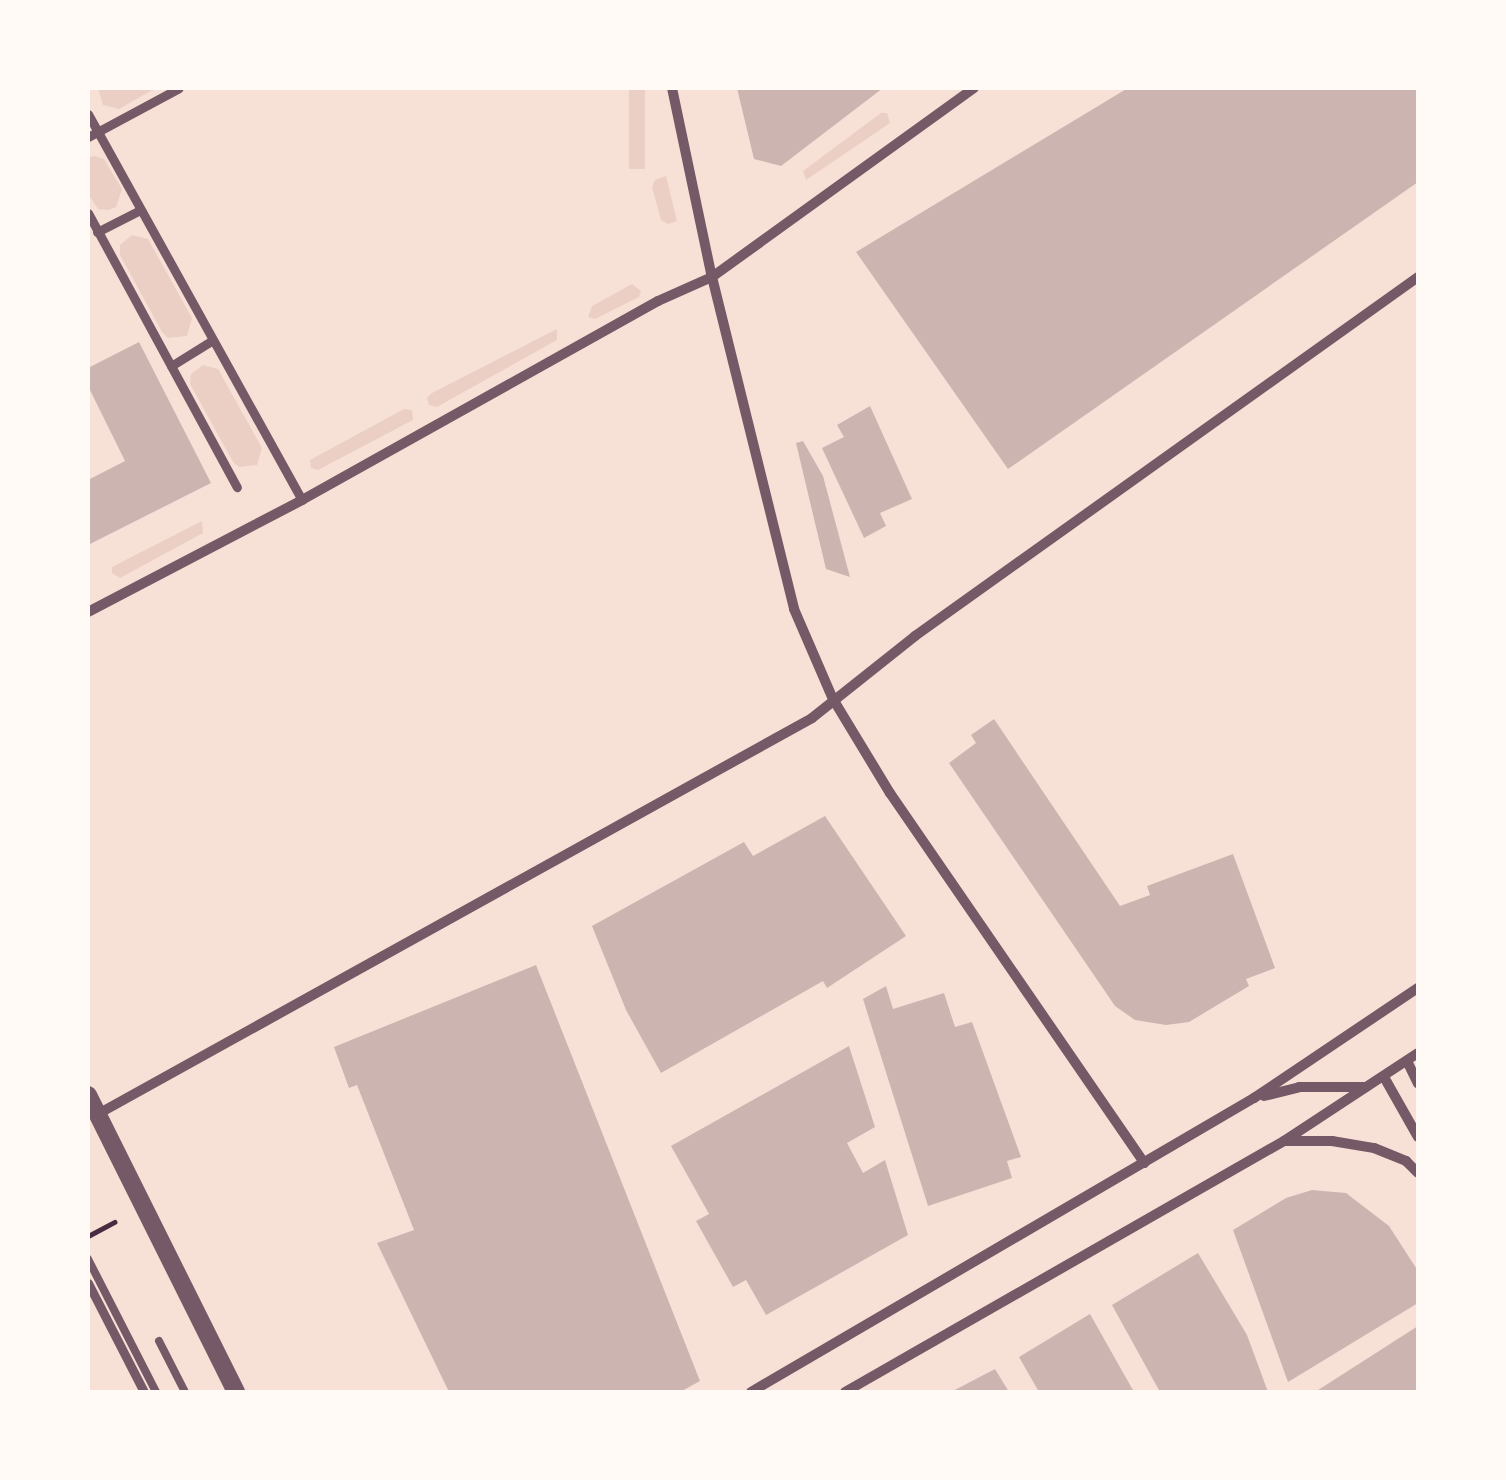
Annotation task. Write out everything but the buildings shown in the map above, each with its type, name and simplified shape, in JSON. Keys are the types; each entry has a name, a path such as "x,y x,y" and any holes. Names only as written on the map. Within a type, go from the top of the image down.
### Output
{"street":[{"path":"92,134 178,88"},
{"path":"672,88 712,277 794,608 833,699 890,793 1144,1163"},
{"path":"88,612 302,500 658,302 712,277 974,88"},
{"path":"88,114 92,134 140,210 302,500"},
{"path":"98,232 140,210"},
{"path":"88,214 237,487"},
{"path":"98,1114 507,885 735,765 812,718 833,699 1418,277"},
{"path":"171,366 212,340"},
{"path":"750,1392 1254,1098 1418,988"},
{"path":"845,1392 1284,1142 1418,1052"},
{"path":"1407,1061 1418,1083"},
{"path":"1384,1077 1418,1138"},
{"path":"1254,1098 1299,1087 1368,1087"},
{"path":"88,1095 236,1392"},
{"path":"1284,1142 1332,1141 1374,1148 1406,1161 1418,1173"},
{"path":"88,1283 144,1392"}],"lane":[{"path":"88,1260 156,1392"},
{"path":"159,1341 185,1392"}],"path":[{"path":"88,1236 114,1222"}],"shaded area":[{"path":"98,88 156,88 119,109 103,105"},
{"path":"629,88 645,88 645,169 629,169"},
{"path":"881,113 887,113 890,123 806,180 803,171"},
{"path":"88,157 104,159 122,189 116,207 109,210 98,209 88,194"},
{"path":"666,176 677,221 668,224 661,220 652,187 655,180"},
{"path":"132,235 148,239 192,318 187,336 168,338 162,332 120,255 120,245"},
{"path":"632,284 641,291 639,297 595,319 588,317 592,306"},
{"path":"557,329 557,340 437,407 429,405 427,398 432,393"},
{"path":"203,365 218,369 262,448 257,465 239,467 233,462 190,384 191,374"},
{"path":"404,409 412,410 413,420 318,470 311,468 310,460"},
{"path":"202,521 203,533 120,578 112,573 112,567"}]}
